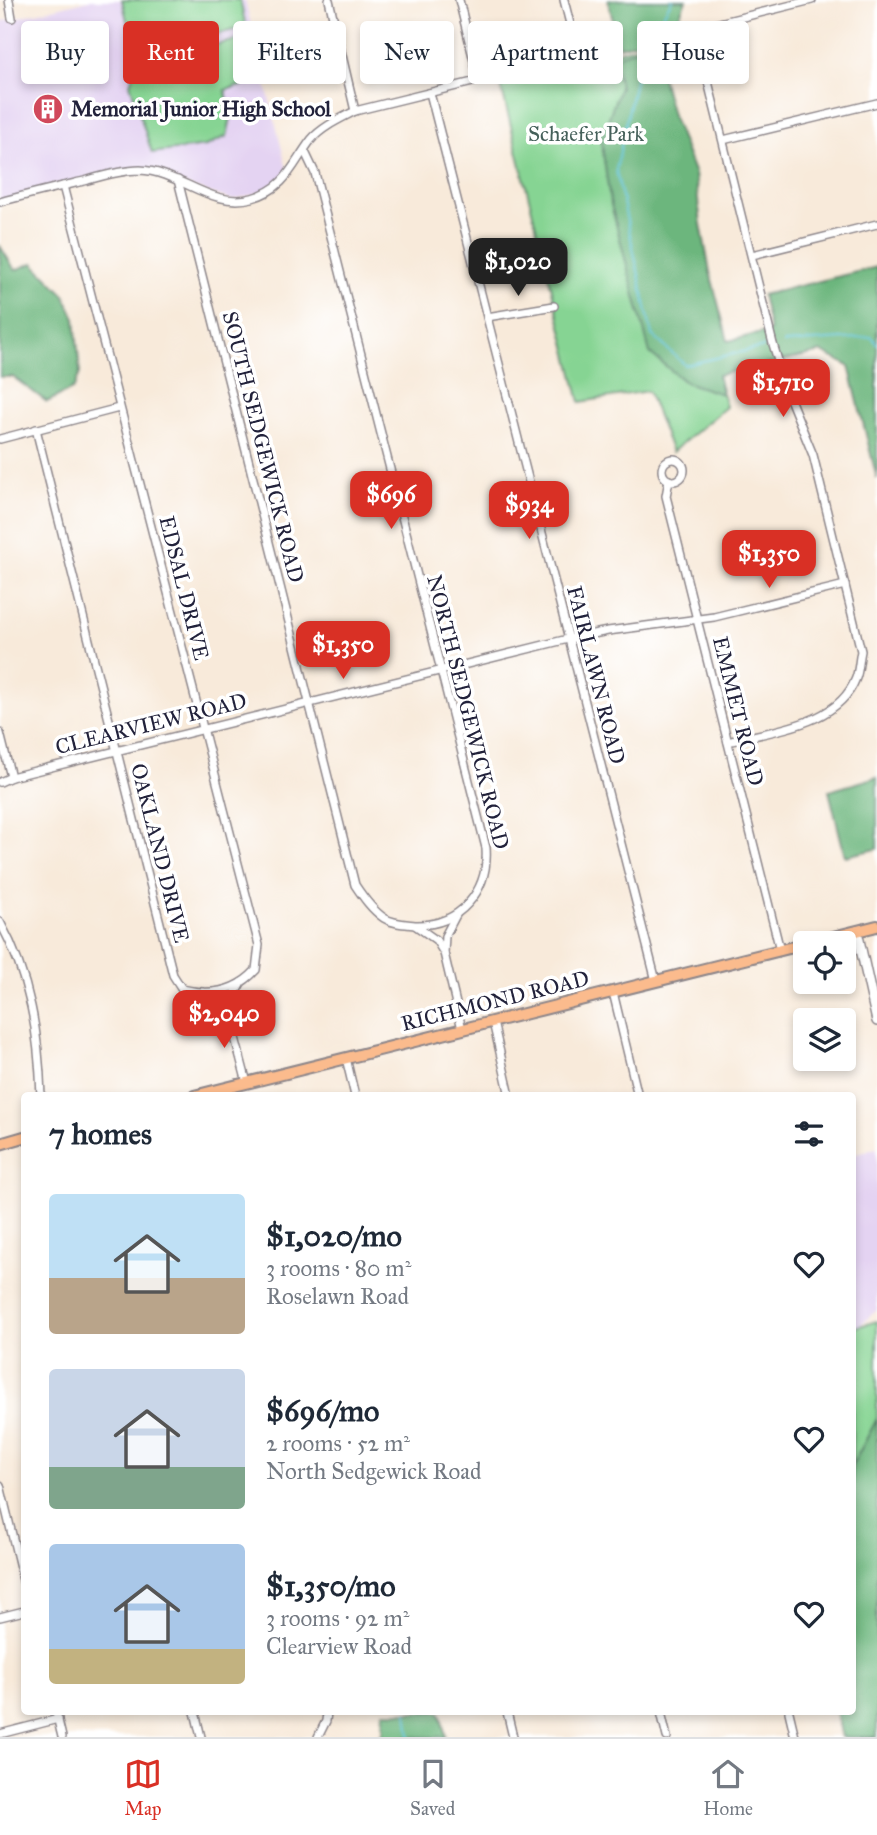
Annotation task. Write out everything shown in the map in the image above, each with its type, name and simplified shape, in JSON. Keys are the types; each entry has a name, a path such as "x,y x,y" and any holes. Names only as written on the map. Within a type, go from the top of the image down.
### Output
{"main road":[{"name":"RICHMOND ROAD","path":"857,931 877,926"},
{"name":"RICHMOND ROAD","path":"210,1092 793,947"},
{"path":"0,1144 21,1139"}],"street":[{"path":"9,0 12,18"},
{"path":"329,0 355,111"},
{"path":"459,0 468,36"},
{"path":"565,0 570,21"},
{"path":"728,742 822,716 834,709 848,694 856,677 861,651 813,456 782,374 695,29 812,0"},
{"path":"0,202 116,173 140,170 163,174 207,194 232,200 252,198 272,189 294,169 312,140 325,128 355,111 468,84"},
{"name":"FAIRLAWN ROAD","path":"430,93 656,981"},
{"path":"723,140 877,103"},
{"name":"NORTH SEDGEWICK ROAD","path":"305,152 315,173 486,848 484,876 477,894 459,913 445,936 444,953"},
{"name":"SOUTH SEDGEWICK ROAD","path":"178,180 355,885 366,902 385,919 412,925"},
{"name":"EDSAL DRIVE","path":"63,186 259,945 256,970 242,983 232,999 229,1011"},
{"path":"752,255 877,224"},
{"path":"487,317 554,306"},
{"path":"0,439 119,408"},
{"name":"OAKLAND DRIVE","path":"36,429 173,975 183,989 208,993"},
{"name":"EMMET ROAD","path":"669,480 666,496 780,950"},
{"name":"CLEARVIEW ROAD","path":"0,782 10,777 568,639 714,617 845,585"},
{"path":"0,733 10,777"},
{"path":"412,925 436,922 459,913"},
{"path":"0,922 13,947 28,989 40,1056 41,1092"},
{"path":"412,925 428,932 444,953 462,1029"},
{"path":"857,931 877,1021"},
{"path":"208,993 233,988 242,983"},
{"path":"613,992 637,1092"},
{"path":"208,993 229,1011 247,1083"},
{"path":"493,1022 509,1092"},
{"path":"346,1058 354,1092"},
{"path":"0,1485 21,1572"},
{"path":"0,1617 21,1612"},
{"path":"0,1734 57,1715 62,1737"},
{"path":"196,1715 201,1737"},
{"path":"318,1737 327,1715"},
{"path":"508,1715 513,1737"},
{"path":"662,1715 667,1737"},
{"path":"790,1715 795,1737"}],"shaded area":[{"path":"89,0 245,0 250,21 233,21 233,84 266,84 288,174 272,189 232,200 140,170 0,202 0,22"},
{"path":"877,1148 877,1310 856,1328 856,1153"}],"green space":[{"path":"122,0 240,0 245,21 233,21 233,30 219,34 219,21 127,21"},
{"path":"608,0 686,0 677,21 637,21 637,43 623,46 623,21 613,21"},
{"path":"233,41 233,84 248,84 225,90 232,113 227,136 206,146 152,153 130,84 219,84 219,44"},
{"name":"Schaefer Park","path":"637,47 637,84 648,84 726,407 672,452 648,391 580,402 500,84 623,84 623,50"},
{"path":"637,49 637,84 664,84 672,115 695,174 710,272 728,341 770,331 762,295 877,267 877,479 849,366 822,352 718,375 722,394 685,382 650,353 610,201 601,139 619,84 623,84 623,54"},
{"path":"0,246 15,270 33,263 64,294 75,318 80,373 74,388 47,402 13,377 0,377"},
{"path":"877,777 877,849 845,856 829,791"},
{"path":"877,1321 877,1419 856,1458 856,1327"},
{"path":"877,1419 877,1737 842,1737 837,1715 856,1715 856,1458"},
{"path":"384,1715 441,1715 446,1737 380,1737"}],"waterway":[{"path":"672,0 641,53 616,170 652,335 685,365 764,347"},
{"path":"784,343 872,337 877,344"},
{"path":"407,1715 410,1737"}],"place":[{"name":"Memorial Junior High School","path":"48,109"}]}
